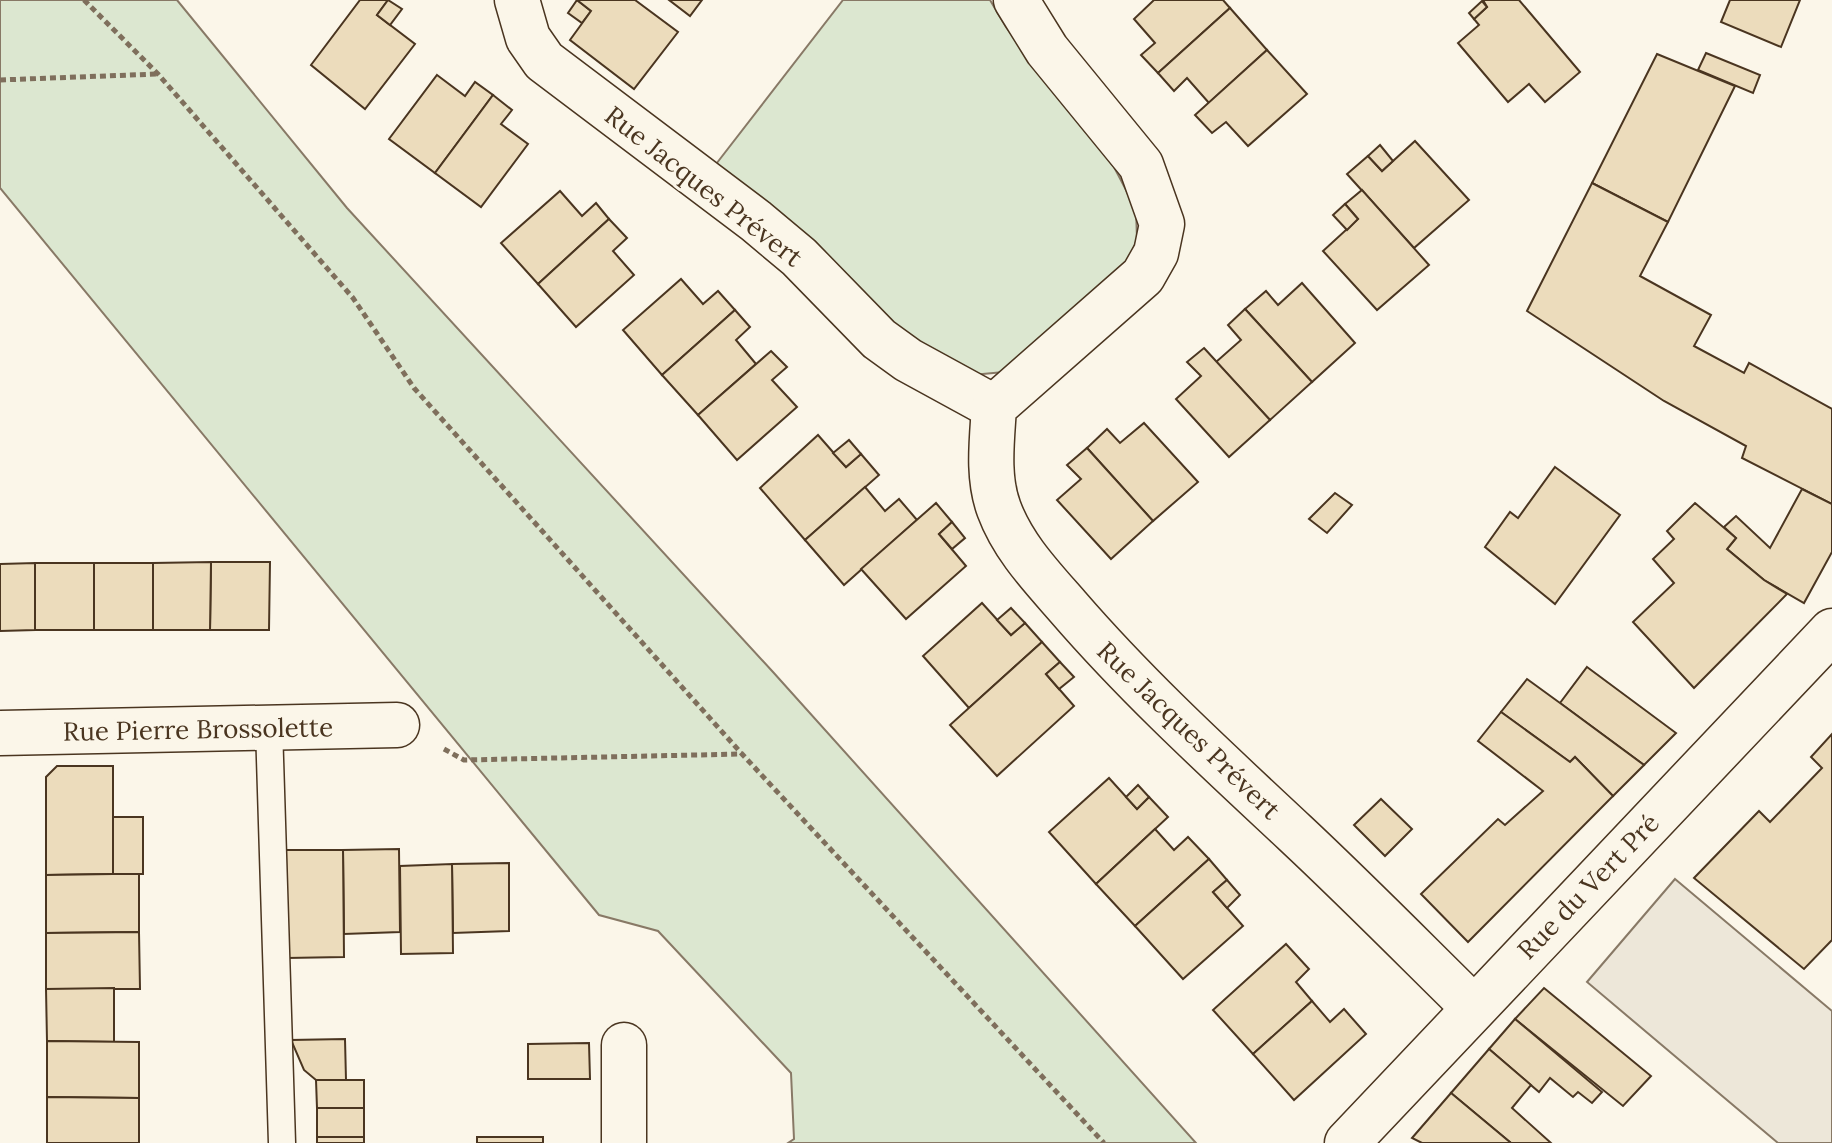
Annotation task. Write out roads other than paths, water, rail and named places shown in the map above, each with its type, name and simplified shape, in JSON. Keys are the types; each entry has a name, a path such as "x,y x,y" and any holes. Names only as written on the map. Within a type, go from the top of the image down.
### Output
{"street":[{"name":"Rue Jacques Prévert","path":"517,0 528,38 555,71 756,221 799,257 879,339 908,360 994,407 992,480 998,507 1025,558 1164,711 1344,878 1473,1007"},
{"path":"994,407 1143,276 1156,253 1162,224 1141,165 1047,50 1016,0"},
{"name":"Rue du Vert Pré","path":"1347,1143 1832,631"},
{"name":"Rue Pierre Brossolette","path":"0,733 397,725"},
{"path":"624,1045 624,1143"}],"lane":[{"path":"269,727 282,1143"}]}
